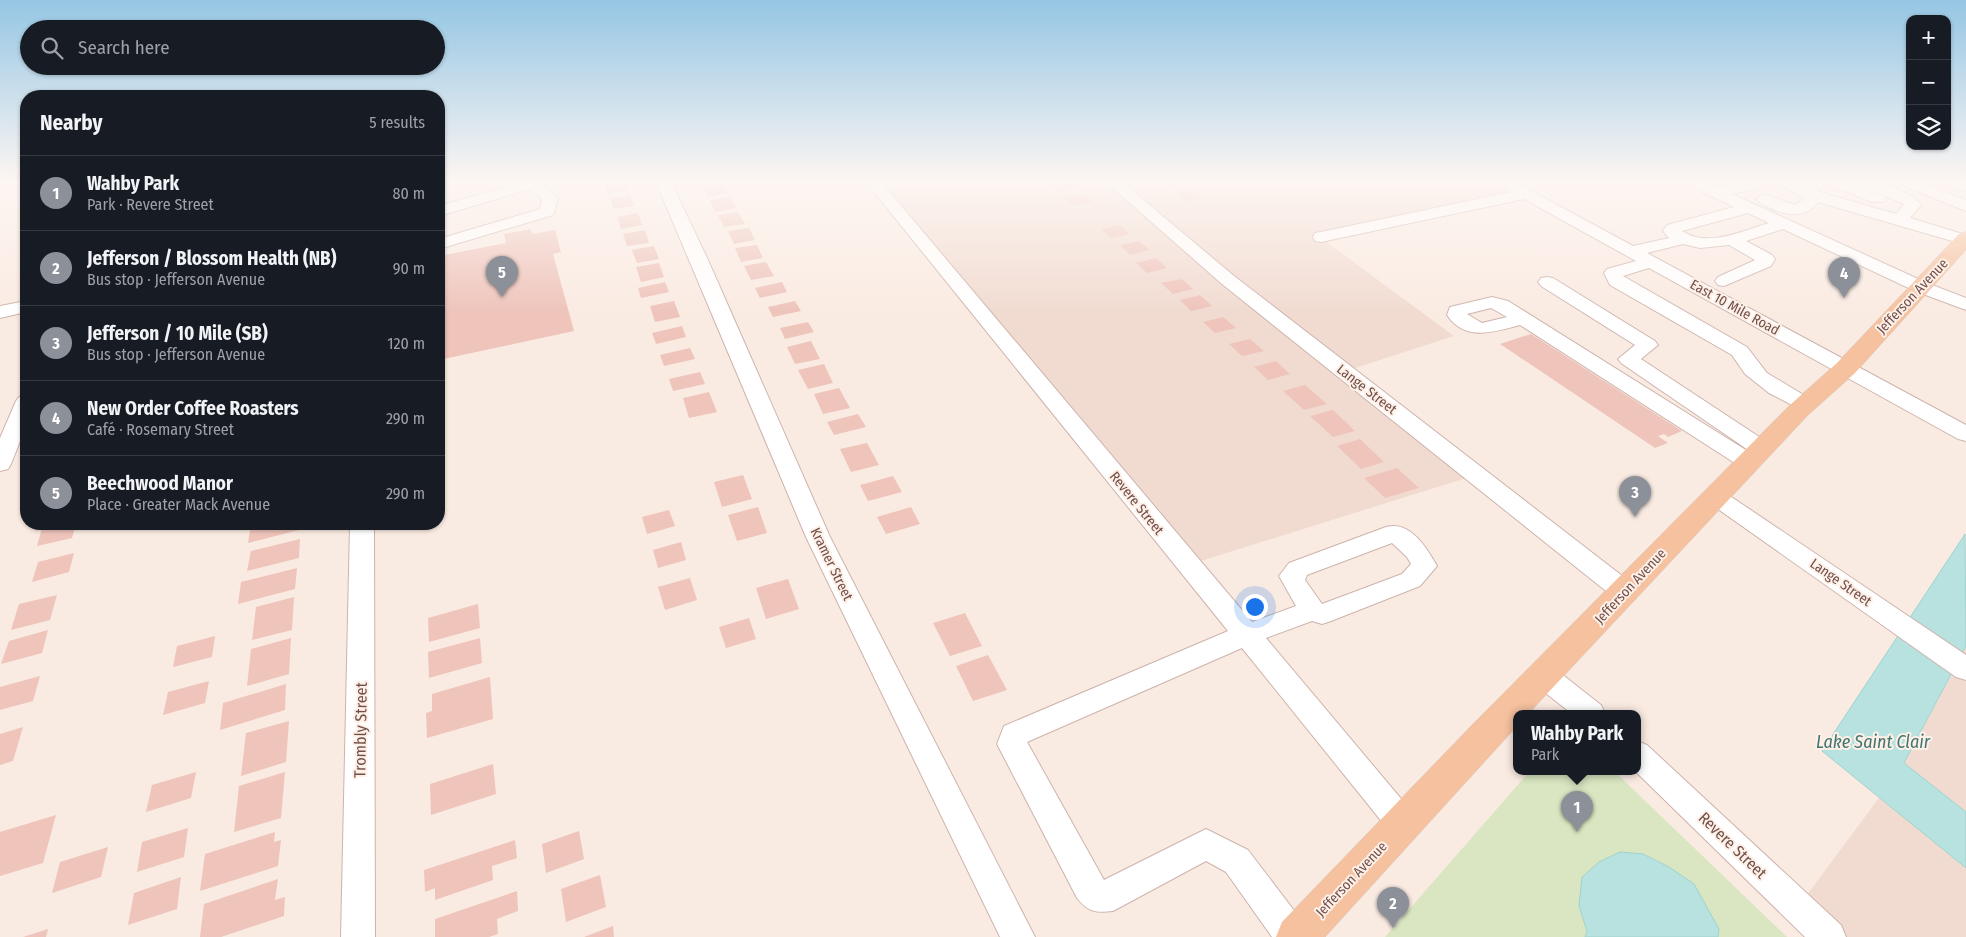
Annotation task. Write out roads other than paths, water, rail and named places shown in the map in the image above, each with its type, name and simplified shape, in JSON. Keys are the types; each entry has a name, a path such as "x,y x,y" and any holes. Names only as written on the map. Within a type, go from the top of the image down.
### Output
{"main road":[{"name":"Jefferson Avenue","path":"1297,937 1402,824 1805,404 1846,368 1965,239"}],"street":[{"path":"445,242 501,226"},
{"name":"Kramer Street","path":"683,226 818,537 1018,937"},
{"name":"Revere Street","path":"910,226 1402,824"},
{"name":"Lange Street","path":"1164,226 1228,280 1625,592"},
{"path":"1320,237 1374,226"},
{"name":"East 10 Mile Road","path":"1585,226 1651,262 1720,289 1846,368 1966,434"},
{"path":"1681,240 1671,231 1673,228 1682,226"},
{"path":"1632,251 1681,240 1704,245 1732,240 1776,226 1966,304"},
{"path":"1776,226 1819,253"},
{"path":"1929,226 1965,239"},
{"path":"1677,315 1765,262 1766,259 1732,240"},
{"path":"1651,262 1613,273 1616,281 1740,351 1746,365 1766,383 1805,404"},
{"path":"1547,282 1648,345 1628,358 1756,455"},
{"path":"0,312 20,309"},
{"path":"1523,318 1756,455"},
{"path":"0,464 20,416"},
{"name":"Lange Street","path":"1716,497 1965,668"},
{"name":"Trombly Street","path":"358,937 362,530"},
{"path":"1293,937 1237,861 1206,844 1113,895 1097,897 1088,886 1012,744 1014,735 1026,728 1246,635 1312,610 1322,614 1412,580 1425,566 1416,551 1395,533 1298,569 1292,576 1293,581 1312,610"},
{"path":"1544,676 1588,710"},
{"name":"Revere Street","path":"1641,758 1829,937"}],"water":[{"name":"Lake Saint Clair","path":"1965,534 1966,646 1904,763 1966,812 1966,868 1822,751"},
{"path":"1620,852 1643,854 1669,867 1694,884 1719,929 1718,937 1585,937 1587,931 1579,906 1582,877 1599,862"}],"place":[{"name":"Beechwood Manor","path":"502,297"},
{"name":"New Order Coffee Roasters","path":"1844,298"},
{"name":"Jefferson / 10 Mile (SB)","path":"1635,517"},
{"name":"Wahby Park","path":"1577,832"},
{"name":"Jefferson / Blossom Health (NB)","path":"1393,928"}]}
